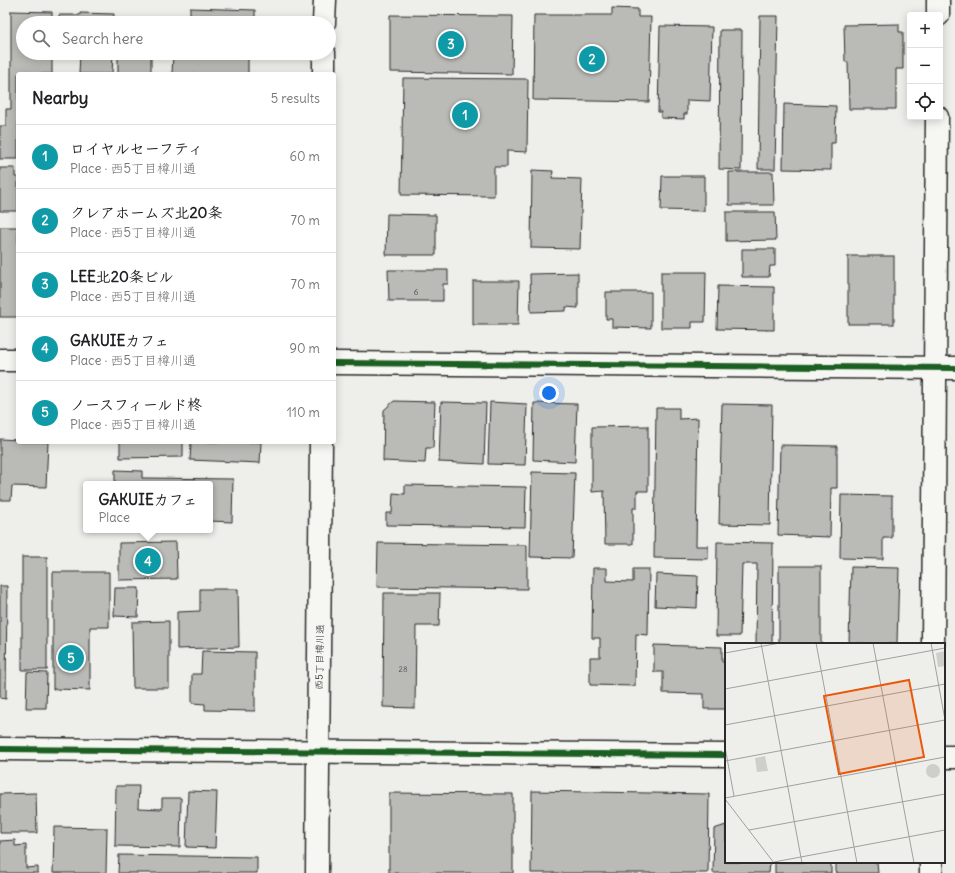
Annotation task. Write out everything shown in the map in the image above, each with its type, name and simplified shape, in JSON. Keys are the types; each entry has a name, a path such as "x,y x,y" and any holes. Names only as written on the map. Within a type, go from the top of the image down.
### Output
{"street":[{"path":"324,0 324,16"},
{"path":"938,0 938,12"},
{"path":"324,60 324,72"},
{"path":"933,643 945,369 937,120"},
{"path":"0,360 16,360"},
{"path":"336,363 945,369"},
{"name":"西5丁目樽川通","path":"317,873 321,444"},
{"path":"0,749 318,753 725,755"}],"building":[{"path":"190,8 255,10 255,16 190,16"},
{"path":"612,8 638,9 638,17 651,17 649,102 533,100 534,15 612,15"},
{"path":"11,11 52,12 52,16 16,16 16,60 52,60 52,72 16,72 16,159 0,159 0,126 6,126 6,109 11,109"},
{"path":"80,13 114,14 114,16 59,16 80,15"},
{"path":"390,15 513,16 512,74 390,72"},
{"path":"760,16 778,16 775,169 758,169"},
{"path":"899,24 899,32 903,32 903,69 896,69 896,109 849,109 848,62 845,62 844,25"},
{"path":"660,26 712,27 710,101 687,100 687,114 684,114 684,119 661,118 661,112 658,112"},
{"path":"720,30 742,30 741,170 719,169"},
{"path":"80,60 113,60 112,72 79,72"},
{"path":"118,60 151,60 151,72 118,72"},
{"path":"173,60 248,60 248,72 172,72"},
{"path":"403,78 528,79 527,152 507,151 507,167 494,167 494,196 401,195"},
{"path":"784,104 836,106 835,143 831,143 831,170 783,169"},
{"path":"0,168 15,168 16,211 0,211"},
{"path":"532,170 553,171 552,178 582,179 580,249 531,248"},
{"path":"729,172 773,172 774,205 729,205"},
{"path":"662,176 704,176 704,211 661,210"},
{"path":"726,212 775,212 776,240 726,241"},
{"path":"387,214 436,215 436,255 386,255"},
{"path":"0,227 16,227 16,317 0,317"},
{"path":"742,249 775,249 775,266 770,266 769,277 742,277"},
{"path":"848,256 894,256 894,324 848,324"},
{"path":"388,270 448,270 448,284 443,284 443,301 389,301"},
{"path":"661,272 706,272 705,322 692,322 692,328 661,328"},
{"path":"578,273 578,308 566,307 566,311 531,312 530,274"},
{"path":"473,281 519,281 518,325 473,325"},
{"path":"718,286 774,287 774,330 717,329"},
{"path":"606,292 651,292 651,328 612,327 612,319 606,319"},
{"path":"394,401 435,402 433,448 426,448 425,463 383,461 384,410"},
{"path":"441,402 486,403 484,464 439,462"},
{"path":"490,402 527,404 525,465 488,464"},
{"path":"534,403 577,404 575,462 533,460"},
{"path":"722,404 772,405 770,525 719,524"},
{"path":"656,408 679,408 679,419 698,418 696,546 708,546 708,559 654,558"},
{"path":"648,426 648,491 637,491 637,508 633,508 633,544 605,544 604,491 592,492 592,427"},
{"path":"0,439 16,440 16,444 48,444 46,487 12,486 11,500 0,500"},
{"path":"120,444 183,444 183,457 120,458"},
{"path":"191,444 261,444 260,463 190,460"},
{"path":"780,445 837,446 837,488 831,488 830,537 778,535"},
{"path":"115,470 142,471 142,478 233,479 232,522 213,521 213,481 115,481"},
{"path":"532,472 575,473 572,558 530,557"},
{"path":"405,485 526,487 525,527 386,525 386,513 392,513 393,493 405,494"},
{"path":"841,495 892,496 892,538 883,538 883,559 840,558"},
{"path":"176,542 177,579 119,580 119,543"},
{"path":"717,542 773,543 772,643 756,643 757,564 742,564 740,636 716,636"},
{"path":"378,543 527,545 527,589 377,587"},
{"path":"22,557 47,557 47,670 22,670"},
{"path":"779,566 821,566 821,643 779,643"},
{"path":"851,567 899,568 897,643 849,643"},
{"path":"593,568 607,568 607,581 633,582 633,569 649,569 648,635 636,634 635,686 590,685 590,657 600,657 600,638 592,638"},
{"path":"53,572 109,572 109,627 90,627 90,690 53,689"},
{"path":"656,574 698,576 697,608 655,606"},
{"path":"0,586 7,586 6,699 0,698"},
{"path":"115,588 139,588 138,617 114,616"},
{"path":"200,589 238,589 239,647 177,649 177,612 200,611"},
{"path":"384,593 440,593 439,626 416,626 415,708 383,707"},
{"path":"169,621 169,688 133,688 132,622"},
{"path":"654,645 722,647 722,662 725,662 725,709 704,709 704,694 663,693 663,672 654,672"},
{"path":"202,651 255,652 255,711 205,710 205,704 192,703 192,674 201,674"},
{"path":"27,672 47,673 46,708 26,708"},
{"path":"116,786 139,786 138,808 162,809 162,798 181,798 180,847 115,846"},
{"path":"188,791 217,792 215,848 186,847"},
{"path":"532,791 709,794 708,873 531,873"},
{"path":"36,793 37,833 0,833 0,794"},
{"path":"389,793 513,794 513,873 389,873"},
{"path":"725,825 725,863 770,863 769,873 713,873 714,829"},
{"path":"54,827 107,828 106,873 53,873"},
{"path":"15,840 15,846 26,845 26,868 38,867 38,873 0,873 0,841"},
{"path":"119,855 257,857 257,873 118,873"},
{"path":"775,863 831,863 831,873 775,873"},
{"path":"836,863 877,863 878,873 836,873"}],"cycle path":[{"path":"336,363 955,368"},
{"path":"0,749 725,755"}],"place":[{"name":"LEE北20条ビル","path":"451,44"},
{"name":"クレアホームズ北20条","path":"592,59"},
{"name":"ロイヤルセーフティ","path":"465,115"},
{"name":"GAKUIEカフェ","path":"148,561"},
{"name":"ノースフィールド柊","path":"71,658"}]}
